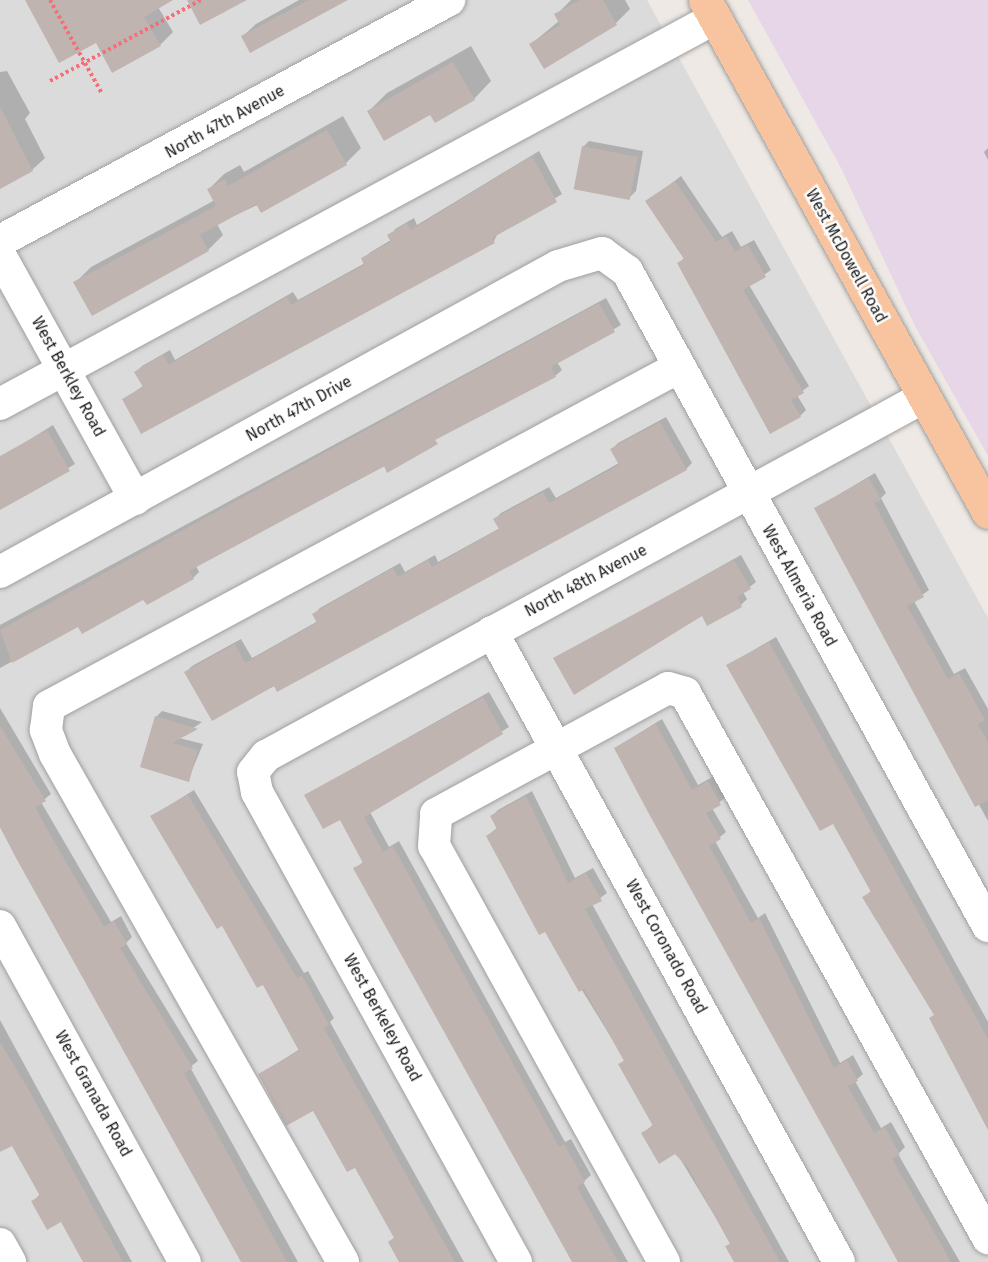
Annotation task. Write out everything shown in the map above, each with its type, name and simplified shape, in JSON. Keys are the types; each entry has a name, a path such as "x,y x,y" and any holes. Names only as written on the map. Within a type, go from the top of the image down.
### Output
{"main road":[{"name":"West McDowell Road","path":"710,9 988,512"}],"street":[{"name":"North 47th Avenue","path":"0,241 449,0"},
{"path":"0,404 710,9"},
{"name":"West Almeria Road","path":"602,253 627,271 988,926"},
{"name":"North 47th Drive","path":"0,572 558,266 602,253"},
{"name":"West Berkley Road","path":"0,255 135,499"},
{"path":"343,1262 55,754 46,730 49,706 679,367"},
{"name":"North 48th Avenue","path":"253,772 266,756 924,397"},
{"name":"West Coronado Road","path":"492,632 839,1262"},
{"path":"663,1262 434,846 436,814 642,698 668,688 685,693 988,1238"},
{"name":"West Berkeley Road","path":"253,772 257,792 516,1262"},
{"name":"West Granada Road","path":"0,926 185,1262"},
{"path":"0,1244 10,1262"}],"path":[{"path":"50,0 102,94"},
{"path":"50,81 201,0"}],"shaded area":[{"path":"0,0 647,0 988,618 988,1262 0,1262"},
{"path":"748,0 988,0 988,456 915,326 841,168"}],"building":[{"path":"25,0 173,0 144,17 161,46 112,73 96,43 59,63"},
{"path":"187,0 247,0 200,25"},
{"path":"309,0 348,0 250,53 241,36"},
{"path":"580,0 603,0 617,25 544,69 529,44 560,25 554,14"},
{"path":"453,62 475,100 435,123 430,115 384,141 367,111"},
{"path":"0,107 33,171 0,189"},
{"path":"327,130 347,165 261,213 256,204 200,235 209,251 92,316 73,282 216,206 207,189 225,179 228,186"},
{"path":"582,146 638,157 630,200 574,189"},
{"path":"532,156 557,202 492,238 495,243 141,434 122,399 143,387 134,372 163,355 169,365 287,297 291,305 364,265 361,258 391,242 387,235 407,223 411,230"},
{"path":"675,181 716,242 726,236 735,252 748,245 766,277 743,290 804,393 791,400 801,417 770,434 677,263 684,259 645,201"},
{"path":"599,303 615,332 551,367 556,377 435,440 438,444 387,473 384,466 189,571 194,579 147,605 143,600 82,634 78,627 12,663 0,630"},
{"path":"660,422 687,470 277,692 274,686 212,721 184,672 235,644 245,663 317,623 312,614 393,568 398,577 428,560 432,567 499,529 493,519 543,492 549,503 619,465 610,449"},
{"path":"47,430 70,471 0,510 0,456"},
{"path":"869,478 881,500 874,503 924,597 907,606 948,679 959,673 985,720 978,724 988,742 988,800 975,807 814,508"},
{"path":"734,560 751,589 737,597 742,607 707,626 702,616 574,695 553,658"},
{"path":"769,642 988,1039 988,1130 929,1018 934,1015 862,897 871,892 833,824 820,831 726,665"},
{"path":"483,697 503,734 364,817 383,852 393,846 559,1147 564,1144 585,1182 577,1187 618,1262 572,1262 353,868 363,863 340,820 323,829 304,795"},
{"path":"155,716 198,729 172,743 198,750 189,782 140,767"},
{"path":"656,724 692,790 708,781 721,805 706,813 721,839 709,846 751,923 759,918 834,1068 847,1060 858,1081 848,1086 874,1133 885,1127 900,1155 892,1159 951,1262 898,1262 649,814 614,748"},
{"path":"0,726 46,801 35,807 52,838 104,927 114,921 127,944 120,948 193,1068 184,1073 287,1262 241,1262 16,858 0,827"},
{"path":"188,795 297,978 302,976 329,1025 324,1028 455,1262 399,1262 388,1242 394,1238 355,1168 347,1172 313,1111 286,1126 258,1074 299,1051 263,985 257,988 222,926 217,929 150,816"},
{"path":"526,796 568,883 586,873 602,901 585,909 780,1262 734,1262 725,1246 730,1244 689,1169 675,1154 659,1164 641,1133 653,1126 618,1064 624,1061 584,989 579,992 545,932 539,935 486,836 497,829 490,816"},
{"path":"0,1042 123,1262 83,1262 61,1222 47,1230 31,1201 40,1196 12,1146 0,1152"}]}
